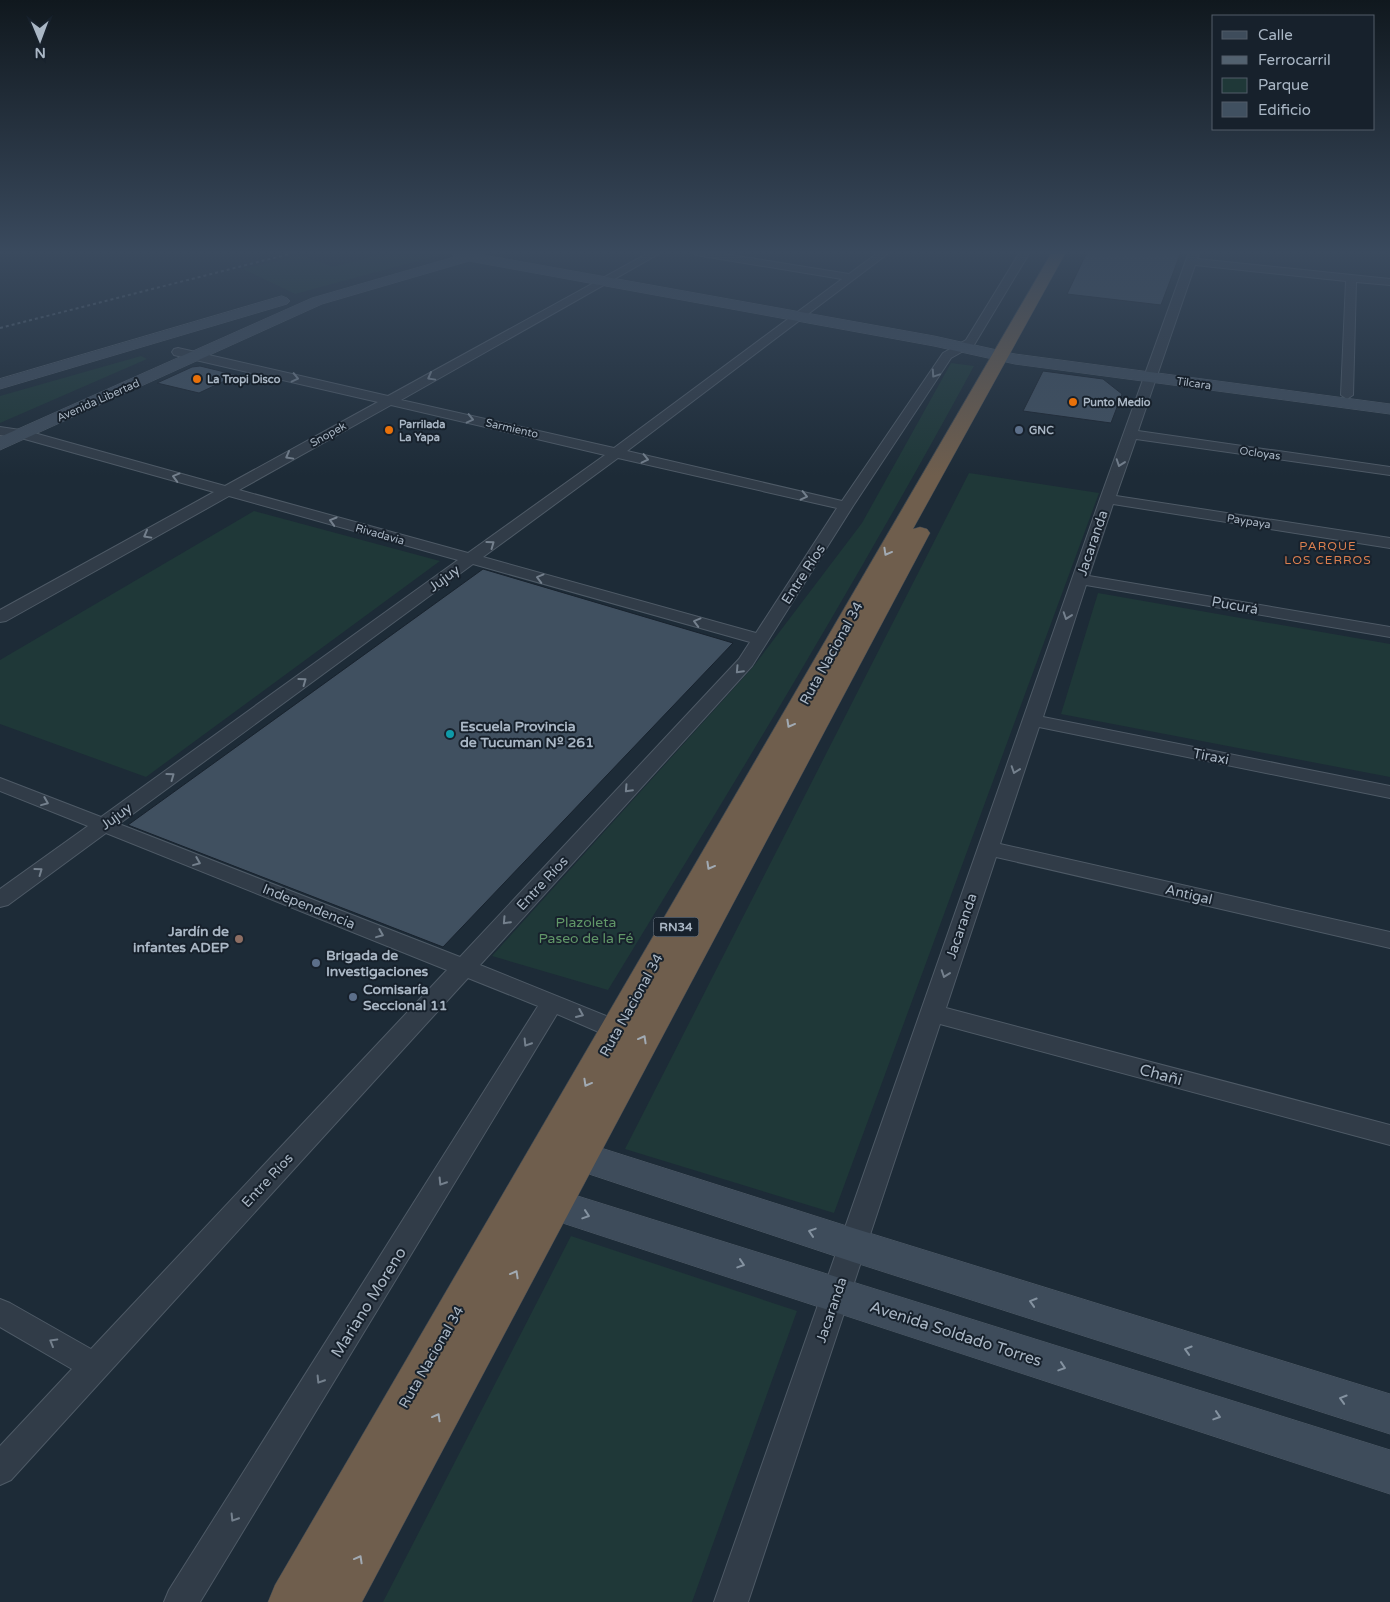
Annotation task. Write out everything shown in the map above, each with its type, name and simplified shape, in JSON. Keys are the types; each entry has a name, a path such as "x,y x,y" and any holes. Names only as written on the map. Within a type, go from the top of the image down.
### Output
{"highway":[{"name":"Ruta Nacional 34","path":"292,1602 565,1152 1009,354 1022,327"},
{"name":"Ruta Nacional 34","path":"565,1152 617,1030 1026,327"},
{"name":"Ruta Nacional 34","path":"336,1602 538,1199"}],"street":[{"path":"0,384 195,327"},
{"name":"Avenida Libertad","path":"0,435 233,327"},
{"name":"Avenida Libertad","path":"0,435 22,434 260,327"},
{"name":"Snopek","path":"0,617 522,327"},
{"name":"Jujuy","path":"0,900 471,559 785,327"},
{"name":"Tilcara","path":"869,327 1009,354 1390,409"},
{"name":"Entre Ríos","path":"0,1469 746,662 846,506 947,356 965,345 977,327"},
{"name":"Jacaranda","path":"731,1602 1167,327"},
{"path":"1347,395 1349,327"},
{"path":"139,343 178,352"},
{"name":"Sarmiento","path":"178,352 846,506"},
{"name":"Tilcara","path":"1151,373 1390,400"},
{"name":"Rivadavia","path":"22,434 760,639"},
{"name":"Ocloyas","path":"1130,434 1390,471"},
{"name":"Paypaya","path":"1107,499 1390,543"},
{"name":"Pucurá","path":"1080,579 1390,632"},
{"name":"Tiraxi","path":"1032,720 1390,792"},
{"name":"Independencia","path":"0,784 552,1002 617,1030"},
{"name":"Antigal","path":"988,848 1390,940"},
{"name":"Mariano Moreno","path":"181,1602 552,1002"},
{"name":"Chañi","path":"931,1014 1390,1135"},
{"path":"565,1152 1390,1414"},
{"name":"Avenida Soldado Torres","path":"538,1199 1390,1472"},
{"path":"0,1312 95,1367"}],"green space":[{"path":"141,356 147,359 0,423 0,396"},
{"name":"Plazoleta Paseo de la Fé","path":"951,363 974,366 841,602 608,990 492,956 753,667 862,523"},
{"path":"969,473 1099,493 834,1213 625,1149"},
{"path":"254,511 440,561 146,777 0,724 0,660"},
{"path":"1098,593 1390,644 1390,777 1061,714"},
{"path":"571,1236 797,1311 692,1602 383,1602"}],"building":[{"name":"La Tropi Disco","path":"200,366 237,375 199,393 157,383 192,367"},
{"name":"Punto Medio","path":"1043,371 1103,379 1122,394 1111,423 1023,411"},
{"name":"Escuela Provincia de Tucuman Nº 261","path":"483,569 733,643 443,947 128,825"}],"railway":[{"path":"0,328 5,327"}],"place":[{"name":"La Tropi Disco","path":"197,379"},
{"name":"Punto Medio","path":"1073,402"},
{"name":"Parrilada La Yapa","path":"389,430"},
{"name":"GNC","path":"1019,430"},
{"name":"Escuela Provincia de Tucuman Nº 261","path":"450,734"},
{"name":"Jardín de infantes ADEP","path":"239,939"},
{"name":"Brigada de Investigaciones","path":"316,963"},
{"name":"Comisaría Seccional 11","path":"353,997"}],"district":[{"name":"PARQUE LOS CERROS","path":"1328,553"}]}
